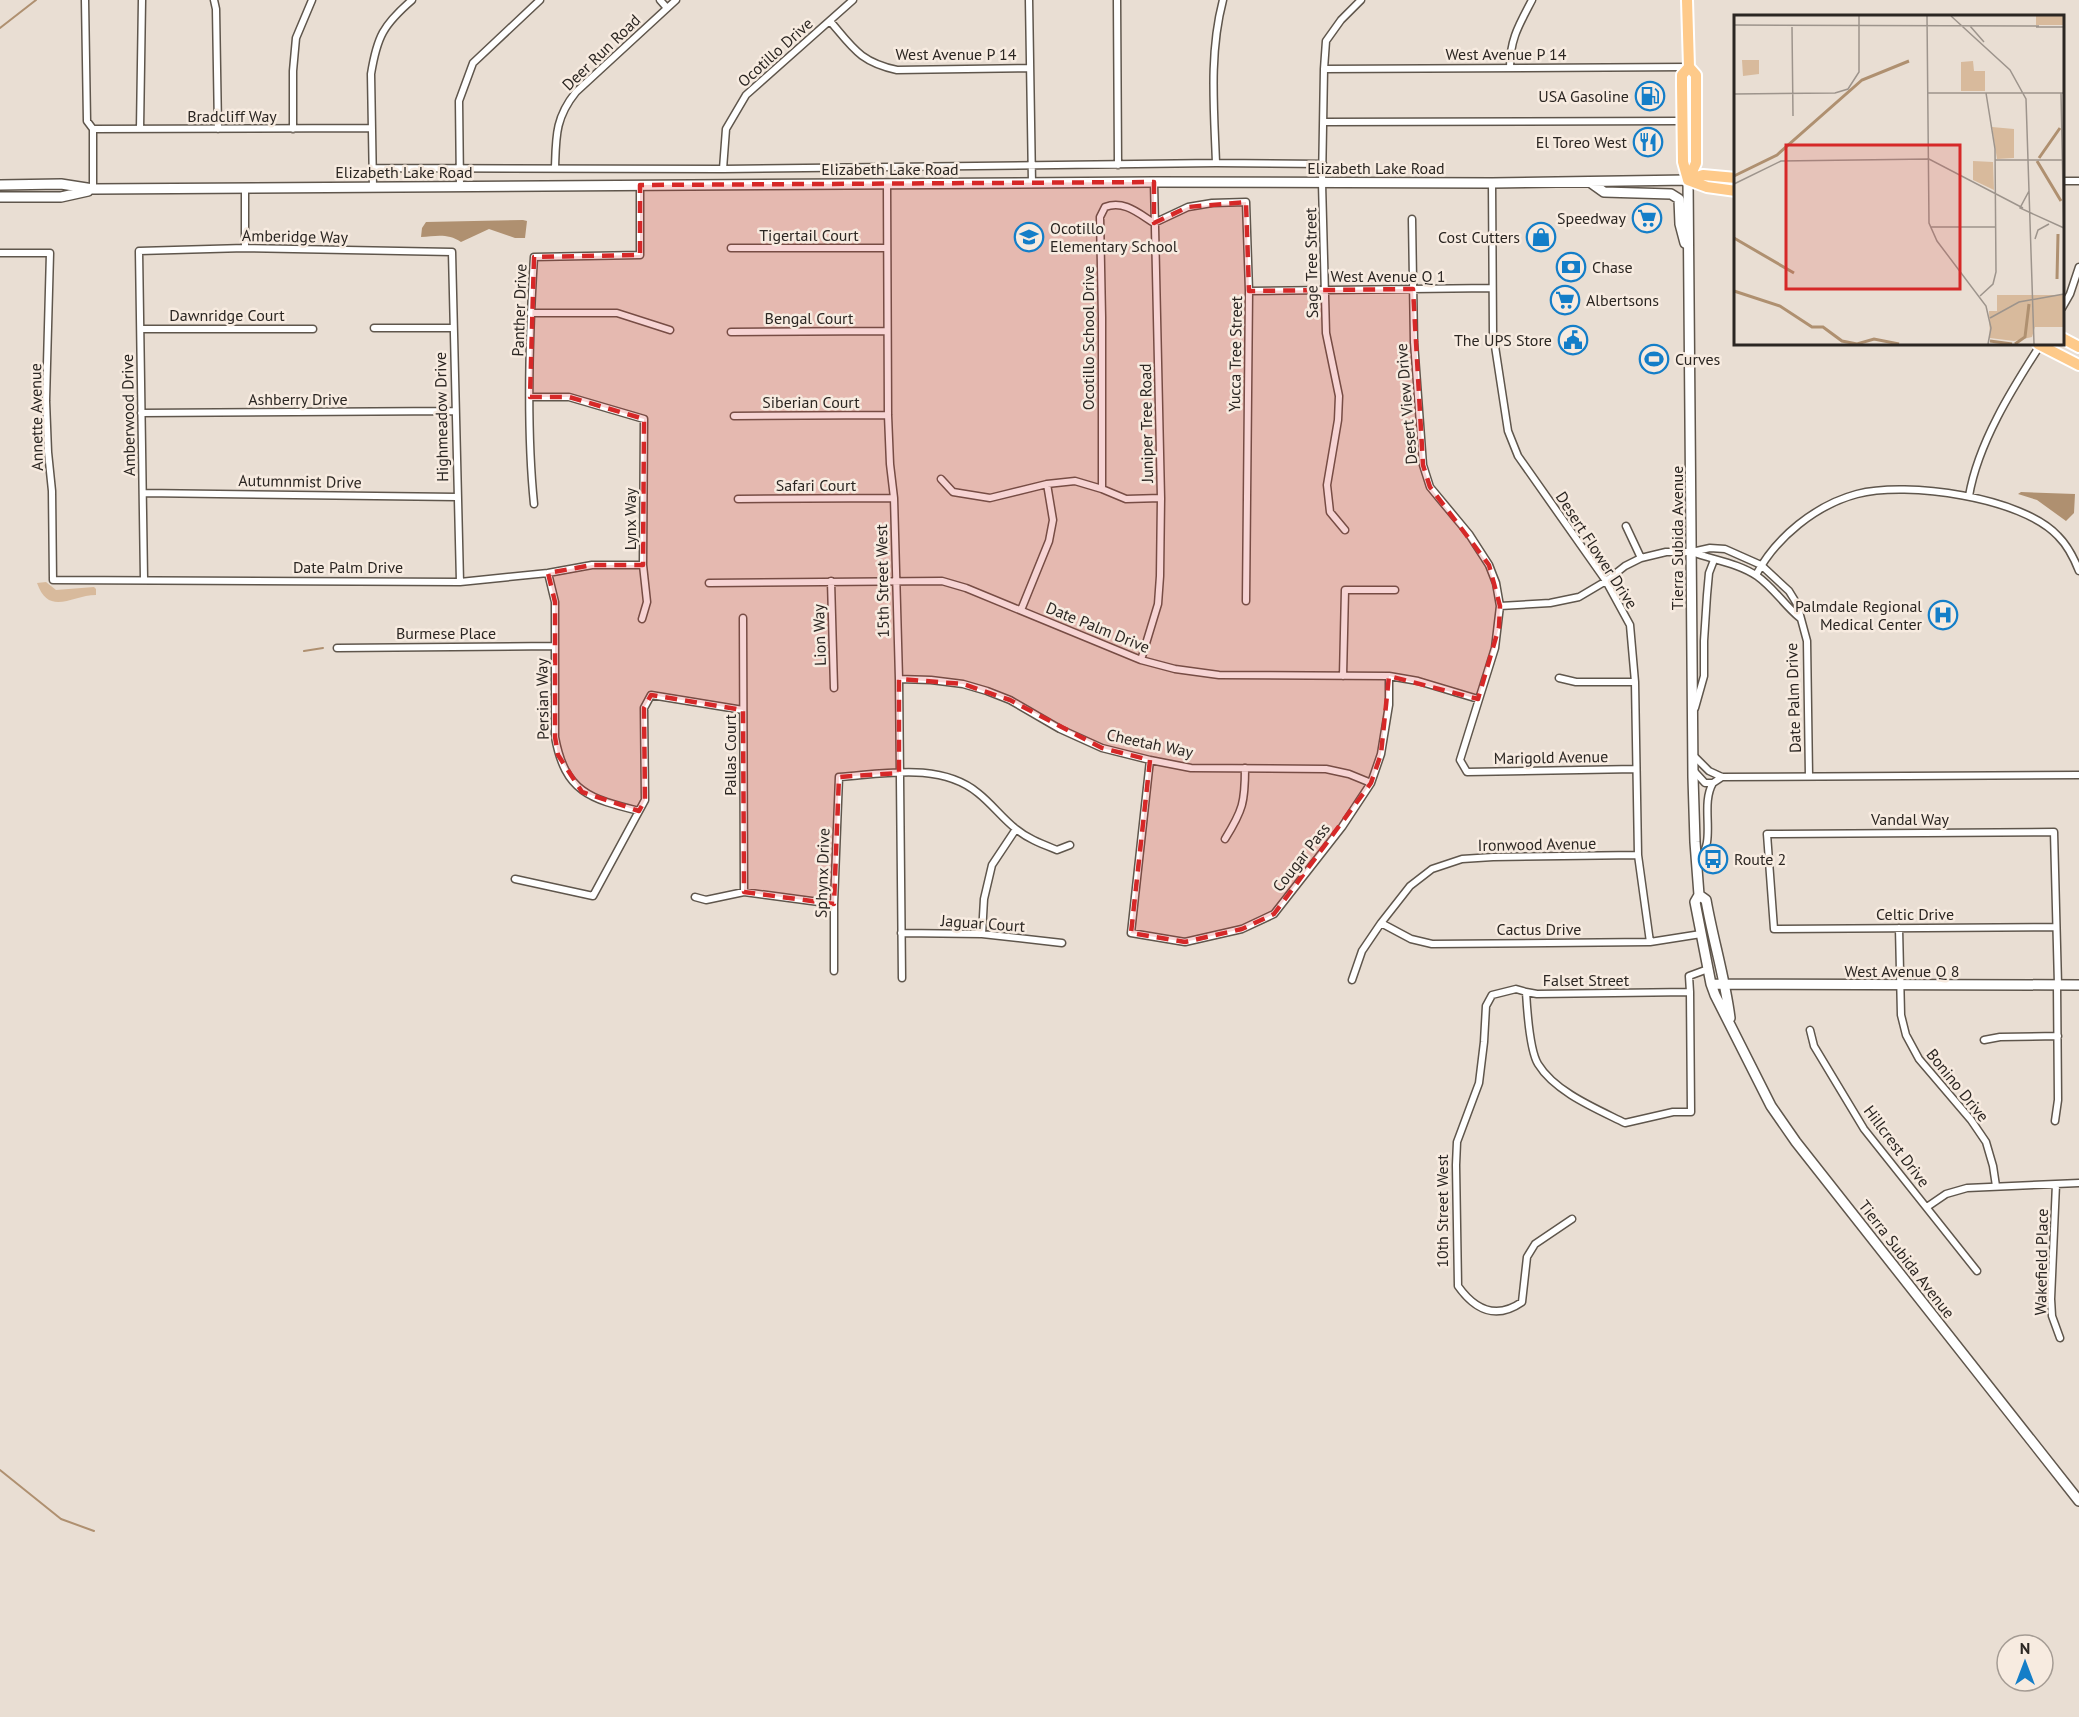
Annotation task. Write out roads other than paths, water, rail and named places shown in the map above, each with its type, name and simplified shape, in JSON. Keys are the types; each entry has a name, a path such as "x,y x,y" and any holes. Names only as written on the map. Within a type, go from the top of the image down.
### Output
{"main road":[{"path":"1688,0 1689,67 1696,75 1696,163 1688,180"},
{"path":"1688,180 1683,162 1682,75 1689,67"},
{"path":"1688,180 1702,175 1734,178"},
{"path":"1688,180 1707,187 1734,190"},
{"name":"Elizabeth Lake Road","path":"0,185 62,184 93,189 1154,182 1492,183 1688,180"},
{"name":"Tierra Subida Avenue","path":"1688,180 1693,770 1699,895 1695,903 1715,995 1771,1106 1796,1142 2079,1501"},
{"path":"1590,182 1604,192 1671,194 1679,199 1680,224 1689,255"},
{"name":"Elizabeth Lake Road","path":"0,196 61,197 93,189"},
{"path":"2064,339 2079,347"},
{"path":"2042,345 2079,365"},
{"name":"Tierra Subida Avenue","path":"1699,895 1706,900 1712,934 1726,986 1730,1023"},
{"name":"West Avenue Q 8","path":"1712,984 1726,986 2079,985"}],"street":[{"path":"85,0 87,121 93,129 93,189"},
{"path":"140,129 142,0"},
{"path":"214,0 218,129"},
{"path":"293,129 292,71 296,38 312,0"},
{"path":"373,187 371,74 378,39 395,14 412,0"},
{"path":"460,187 459,101 473,63 540,0"},
{"path":"660,0 667,8"},
{"name":"Deer Run Road","path":"555,168 557,130 564,107 576,92 676,0"},
{"name":"Ocotillo Drive","path":"723,169 726,129 746,95 853,0"},
{"path":"1029,0 1032,183"},
{"path":"1117,0 1118,165"},
{"path":"1216,162 1213,69 1218,17 1223,0"},
{"name":"Sage Tree Street","path":"1345,531 1330,512 1327,485 1338,420 1339,396 1326,333 1322,183 1324,69 1326,41 1341,20 1361,0"},
{"path":"1510,67 1510,48 1514,35 1532,0"},
{"name":"West Avenue P 14","path":"830,21 858,53 876,65 897,70 1029,68"},
{"name":"West Avenue P 14","path":"1324,69 1689,67"},
{"path":"1323,122 1682,121"},
{"name":"Bradcliff Way","path":"93,129 371,128"},
{"path":"372,168 723,169 1216,162 1323,164"},
{"name":"Juniper Tree Road","path":"1141,660 1158,604 1161,498 1154,182"},
{"name":"Desert Flower Drive","path":"1492,183 1492,288 1495,344 1505,417 1513,444 1518,456 1606,581 1630,625 1635,682 1638,855 1650,942"},
{"name":"15th Street West","path":"887,184 888,415 894,498 899,679 902,978"},
{"name":"Panther Drive","path":"534,504 531,480 530,313 534,257 640,255 640,185"},
{"path":"245,188 245,248"},
{"name":"Yucca Tree Street","path":"1154,223 1188,207 1212,203 1246,202 1249,291 1246,601"},
{"name":"Ocotillo School Drive","path":"1102,489 1100,217 1105,207 1115,203 1127,207 1154,223"},
{"name":"Desert View Drive","path":"1412,219 1414,342 1423,465 1430,487 1468,534 1489,565 1496,583 1500,606 1495,648 1460,760 1467,772"},
{"name":"Amberidge Way","path":"139,251 245,248 452,252"},
{"name":"Tigertail Court","path":"731,248 887,248"},
{"name":"Amberwood Drive","path":"139,251 144,579"},
{"name":"Highmeadow Drive","path":"452,252 454,411 460,582"},
{"name":"Annette Avenue","path":"0,253 50,253 46,401 52,492 52,580"},
{"path":"2064,304 2079,267"},
{"name":"West Avenue Q 1","path":"1249,291 1492,288"},
{"path":"530,313 617,313 670,330"},
{"path":"374,328 453,328"},
{"name":"Dawnridge Court","path":"141,329 313,329"},
{"name":"Bengal Court","path":"731,332 887,332"},
{"path":"1969,496 1972,477 1989,434 2039,345"},
{"name":"Lynx Way","path":"530,397 569,397 644,419 643,565 646,602 642,619"},
{"name":"Ashberry Drive","path":"141,413 454,411"},
{"name":"Siberian Court","path":"734,416 888,415"},
{"path":"941,479 953,492 990,498 1047,484 1075,482 1102,489 1126,499 1161,498"},
{"path":"1021,610 1049,541 1053,520 1047,484"},
{"path":"1756,575 1761,565 1794,529 1810,516 1840,500 1878,491 1925,491 1969,496 2023,514 2058,535 2079,571"},
{"name":"Autumnmist Drive","path":"143,493 457,497"},
{"name":"Safari Court","path":"738,499 894,498"},
{"path":"1626,526 1641,558"},
{"name":"Date Palm Drive","path":"1500,606 1550,603 1579,597 1641,558 1666,552 1725,549 1761,565 1789,591 1797,604 1807,641 1809,776"},
{"name":"Date Palm Drive","path":"1692,552 1742,568 1756,575 1771,586 1789,610 1800,619"},
{"path":"1693,717 1704,676 1707,595 1709,573 1714,560"},
{"name":"Date Palm Drive","path":"52,580 460,582 548,573 592,565 643,565"},
{"name":"Persian Way","path":"548,573 555,602 555,737 558,755 582,792 608,803 639,811"},
{"name":"Lion Way","path":"831,581 834,688"},
{"name":"Date Palm Drive","path":"710,583 942,581 966,588 1141,660 1175,669 1220,675 1389,676 1418,681 1478,699"},
{"path":"1343,676 1345,590 1395,590"},
{"name":"Pallas Court","path":"743,618 744,892"},
{"name":"Burmese Place","path":"337,648 555,646"},
{"name":"Cougar Pass","path":"1150,760 1131,933 1185,942 1242,929 1274,914 1342,827 1371,783 1381,754 1389,705 1389,676"},
{"path":"1559,678 1576,682 1635,682"},
{"name":"Cheetah Way","path":"899,679 952,683 987,691 1010,700 1060,729 1102,748 1150,760 1191,768 1326,769 1349,774 1371,783"},
{"path":"515,879 593,896 645,800 644,708 651,695 743,710"},
{"path":"1693,755 1709,771 1722,777 2079,775"},
{"path":"1225,839 1240,815 1245,792 1245,768"},
{"name":"Marigold Avenue","path":"1467,772 1636,769"},
{"path":"1693,770 1705,783 1713,783"},
{"path":"899,772 934,773 956,781 976,791 1016,829 1035,841 1057,850 1070,844"},
{"name":"Sphynx Drive","path":"834,971 838,777 899,772"},
{"path":"1696,868 1707,842 1710,788 1722,777"},
{"path":"981,934 984,899 992,865 1016,829"},
{"name":"Vandal Way","path":"1774,929 1767,834 2054,832 2055,927"},
{"name":"Ironwood Avenue","path":"1352,980 1362,951 1381,923 1410,886 1432,869 1462,859 1638,855"},
{"path":"695,897 706,900 744,892 834,904"},
{"name":"Cactus Drive","path":"1381,923 1411,939 1432,944 1650,942 1701,934"},
{"path":"2055,927 2058,985 2058,1100 2055,1121"},
{"name":"Celtic Drive","path":"1774,929 2055,927"},
{"name":"Bonino Drive","path":"1899,928 1900,1015 1906,1035 1919,1059 1971,1120 1986,1142 1996,1186"},
{"name":"Jaguar Court","path":"901,933 981,934 1062,943"},
{"path":"1690,992 1690,974 1708,969"},
{"name":"10th Street West","path":"1526,992 1516,989 1492,995 1485,1006 1479,1083 1457,1142 1458,1286 1467,1299 1487,1312 1510,1310 1522,1302 1527,1257 1535,1244 1572,1219"},
{"name":"Falset Street","path":"1526,992 1537,994 1690,992 1691,1112 1673,1112 1625,1124 1588,1105 1551,1081 1537,1063 1528,1018 1526,992"},
{"name":"Hillcrest Drive","path":"1810,1030 1814,1046 1864,1129 1977,1271"},
{"path":"1984,1040 2000,1037 2058,1036"},
{"path":"1927,1207 1946,1194 1967,1188 2079,1183"},
{"name":"Wakefield Place","path":"2056,1184 2051,1299 2052,1316 2060,1338"}],"waterway":[{"path":"0,28 36,0"},
{"path":"304,651 323,648"},
{"path":"0,1470 61,1519 94,1531"}],"place":[{"name":"USA Gasoline","path":"1650,96"},
{"name":"El Toreo West","path":"1648,142"},
{"name":"Speedway","path":"1647,218"},
{"name":"Ocotillo Elementary School","path":"1029,237"},
{"name":"Cost Cutters","path":"1541,237"},
{"name":"Chase","path":"1571,267"},
{"name":"Albertsons","path":"1565,300"},
{"name":"The UPS Store","path":"1573,340"},
{"name":"Curves","path":"1654,359"},
{"name":"Palmdale Regional Medical Center","path":"1943,615"},
{"name":"Route 2","path":"1713,859"}]}
